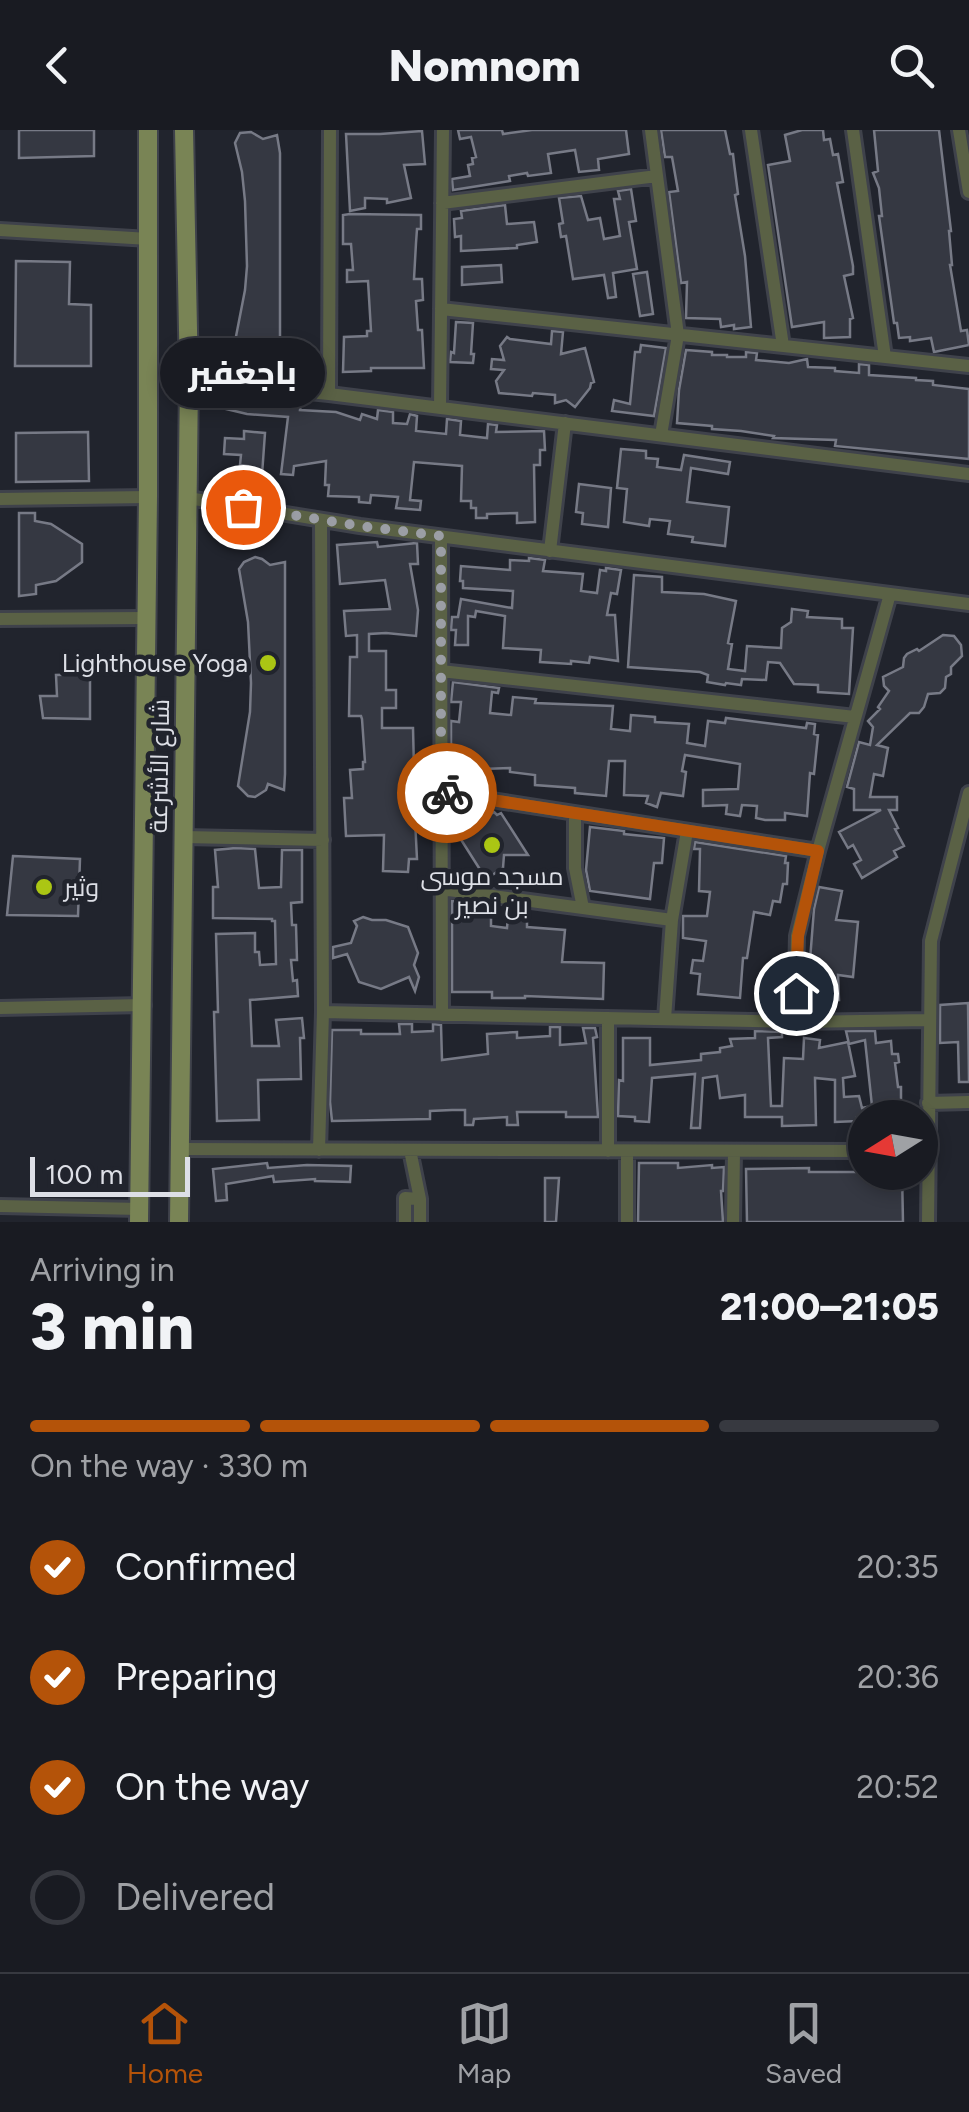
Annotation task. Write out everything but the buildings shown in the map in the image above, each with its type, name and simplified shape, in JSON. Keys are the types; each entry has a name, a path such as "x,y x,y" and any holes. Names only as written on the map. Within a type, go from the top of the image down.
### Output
{"street":[{"name":"شارع الأشرعة","path":"140,1215 148,130"},
{"name":"شارع الأشرعة","path":"179,1222 189,380 184,130"},
{"path":"329,394 330,130"},
{"path":"440,408 442,130"},
{"path":"651,130 678,334 661,435"},
{"path":"751,130 783,346"},
{"path":"852,130 885,357"},
{"path":"959,130 967,156 969,192"},
{"path":"442,203 657,176"},
{"path":"0,230 149,238"},
{"path":"441,309 969,366"},
{"path":"189,380 969,474"},
{"path":"550,550 565,424"},
{"path":"0,499 148,497"},
{"path":"188,498 321,520 969,604"},
{"path":"319,1150 323,1012 321,520"},
{"path":"441,536 442,1015"},
{"path":"795,1022 798,936 890,594"},
{"path":"0,619 145,618"},
{"path":"441,672 855,717"},
{"path":"441,792 818,851"},
{"path":"928,1100 930,941 969,793"},
{"path":"575,813 575,868 583,908"},
{"path":"665,1019 672,920 687,830"},
{"path":"184,838 322,840"},
{"path":"441,889 672,920"},
{"path":"0,1008 144,1006"},
{"path":"323,1012 795,1022 928,1020"},
{"path":"608,1018 608,1150"},
{"path":"938,1102 969,1102"},
{"path":"180,1149 848,1152"},
{"path":"410,1150 420,1199 420,1222"},
{"path":"626,1222 627,1151"},
{"path":"733,1222 734,1151"},
{"path":"926,1190 928,1222"},
{"path":"405,1222 405,1198 420,1199"},
{"path":"0,1206 140,1215"}],"way so far":[{"path":"243,507 441,536 441,792 447,793"}],"place":[{"name":"باجغفير","path":"243,507"},
{"name":"Lighthouse Yoga","path":"268,663"},
{"name":"مسجد موسى بن نصير","path":"492,845"},
{"name":"وثير","path":"44,887"}],"route":[{"path":"447,793 818,851 798,936 796,993"}]}
